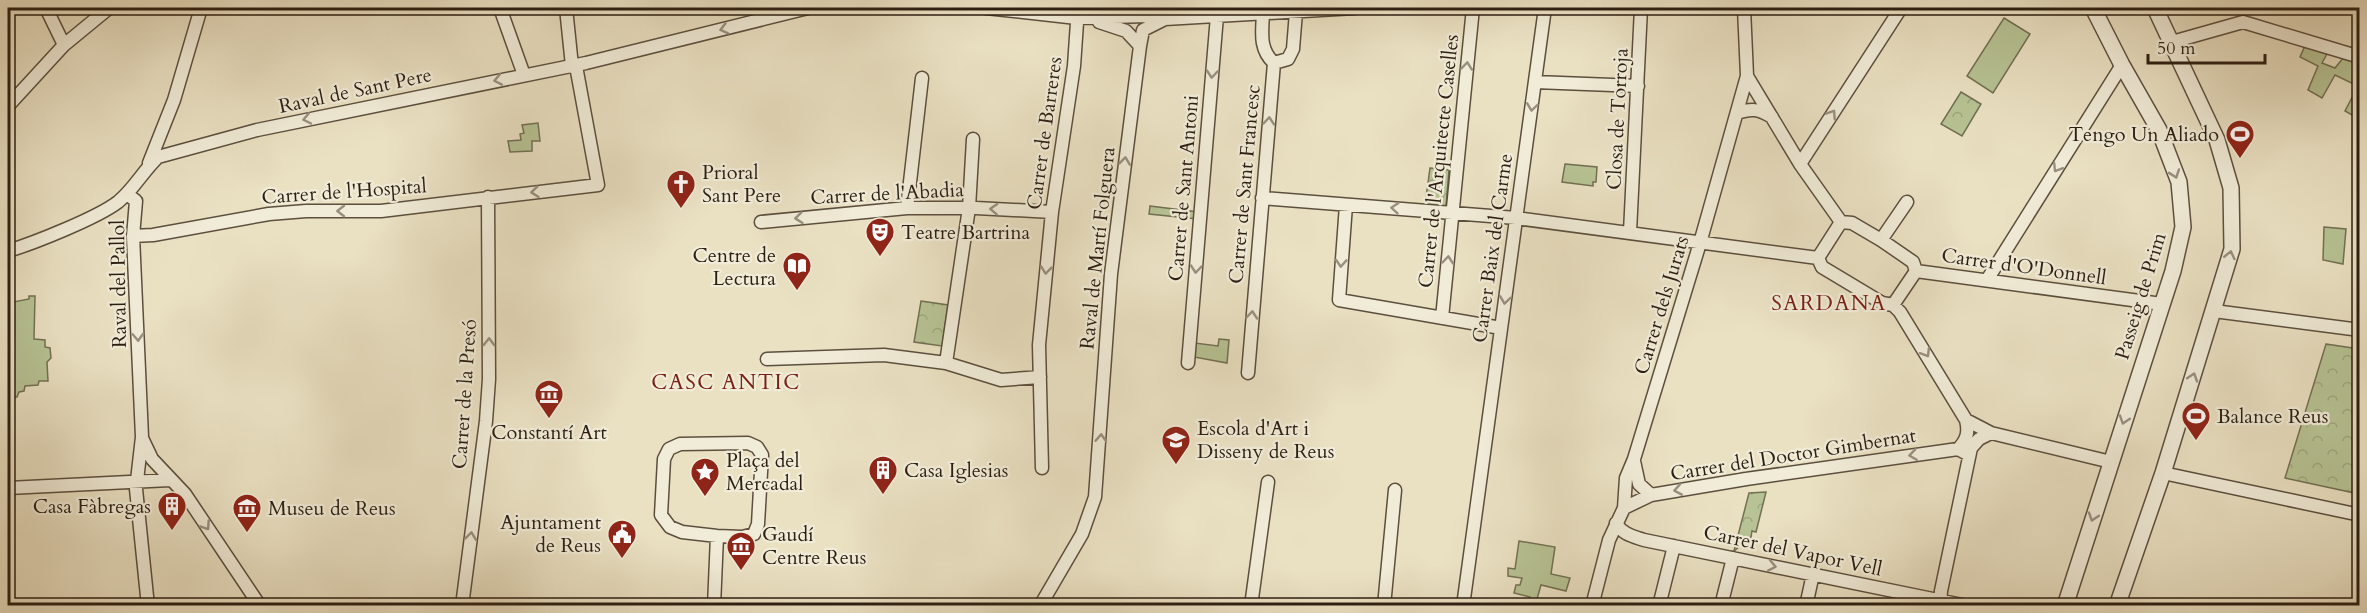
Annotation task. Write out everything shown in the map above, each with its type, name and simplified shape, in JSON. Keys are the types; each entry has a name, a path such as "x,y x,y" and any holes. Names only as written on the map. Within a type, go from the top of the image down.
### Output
{"street":[{"path":"46,8 64,45"},
{"path":"8,106 64,45 110,8"},
{"path":"147,167 174,100 201,8"},
{"path":"500,8 524,75"},
{"path":"566,8 574,66"},
{"name":"Raval de Sant Pere","path":"147,167 158,157 257,130 574,66 803,8"},
{"path":"986,8 1082,15 1147,11 1165,19 1217,16 1241,11 1263,14 1355,8"},
{"name":"Carrer de l'Arquitecte Caselles","path":"1443,318 1473,8"},
{"name":"Carrer Baix del Carme","path":"1463,606 1545,8"},
{"name":"Closa de Torroja","path":"1630,232 1641,8"},
{"name":"Carrer dels Jurats","path":"1624,508 1626,478 1634,459 1700,243 1747,76 1744,8"},
{"path":"1800,164 1901,8"},
{"name":"Passeig de Prim","path":"2065,606 2173,271 2182,226 2178,182 2159,130 2093,8"},
{"path":"2117,606 2163,473 2232,249 2231,188 2217,140 2155,8"},
{"name":"Carrer de Sant Francesc","path":"1248,373 1274,63 1288,59 1293,49 1296,12"},
{"path":"1263,14 1262,45 1266,55 1274,63"},
{"path":"1082,15 1126,31 1140,46"},
{"name":"Carrer de Barreres","path":"1042,468 1039,345 1052,212 1082,15"},
{"name":"Carrer de Sant Antoni","path":"1188,363 1217,16"},
{"name":"Raval de Martí Folguera","path":"1040,606 1082,534 1095,497 1112,274 1140,46 1143,30 1165,19"},
{"path":"2172,42 2243,22 2360,57"},
{"path":"1987,280 2122,65"},
{"name":"Carrer de l'Hospital","path":"134,236 153,235 270,214 306,211 381,211 598,185 574,66"},
{"path":"1747,76 1800,164 1841,222 1852,223 1913,262 1916,271 1893,305"},
{"path":"907,208 922,78"},
{"path":"1535,82 1638,86"},
{"path":"1737,113 1758,109 1772,117"},
{"path":"946,363 969,208 973,139"},
{"name":"Raval del Pallol","path":"147,167 127,194 136,201 134,236 142,437 136,481 148,606"},
{"path":"8,251 78,223 115,204 127,194"},
{"name":"Carrer de la Presó","path":"463,600 486,421 489,379 489,197"},
{"path":"1262,198 1516,218 1818,258"},
{"path":"1881,240 1907,202"},
{"path":"1346,204 1339,300 1501,328"},
{"name":"Carrer de l'Abadia","path":"761,222 907,208 1052,212"},
{"path":"1818,258 1841,222"},
{"path":"1818,258 1822,267 1882,303 1893,305 1900,312 1966,420 1968,430 1941,591 1941,603"},
{"name":"Carrer d'O'Donnell","path":"1916,271 2162,304"},
{"path":"2214,312 2360,330"},
{"path":"766,358 884,355 946,363 1001,380 1040,377"},
{"path":"1966,420 1991,433 2111,462"},
{"path":"1964,452 1971,448 1978,439 1991,433"},
{"path":"142,437 152,459 185,494 260,606"},
{"path":"748,443 757,447 762,455 758,524 754,534 742,537 717,536 682,532 670,527 661,515 664,459 669,449 677,444 748,443"},
{"name":"Carrer del Doctor Gimbernat","path":"1624,508 1651,495 1746,478 1964,452"},
{"path":"1634,459 1635,477 1651,495"},
{"path":"2163,473 2360,515"},
{"path":"8,488 170,480"},
{"path":"1251,606 1268,482"},
{"path":"1384,606 1395,490"},
{"path":"1592,606 1609,540 1624,508"},
{"name":"Carrer del Vapor Vell","path":"1616,523 1620,530 1629,536 1941,603 1967,606"},
{"path":"714,606 717,536"},
{"path":"1659,606 1674,546"},
{"path":"1720,606 1733,558"},
{"path":"1806,606 1813,574"}],"green space":[{"path":"2004,18 2030,34 1993,93 1967,76"},
{"path":"2305,46 2327,54 2322,63 2335,68 2343,58 2359,63 2359,119 2345,111 2358,86 2335,75 2322,98 2308,90 2318,66 2300,57"},
{"path":"1961,92 1981,104 1962,136 1941,124"},
{"path":"538,123 540,141 532,141 532,151 510,152 508,141 521,140 520,134 524,133 522,125"},
{"path":"1565,164 1597,167 1596,182 1593,182 1593,186 1562,182"},
{"path":"1430,168 1449,170 1446,206 1425,205"},
{"path":"1150,206 1198,212 1197,219 1149,214"},
{"path":"2324,227 2346,229 2343,264 2323,260"},
{"path":"29,296 35,296 34,339 45,340 45,347 50,348 51,358 47,362 48,381 39,381 38,385 25,386 24,391 19,392 17,397 8,397 8,303 29,299"},
{"path":"921,301 948,305 942,346 914,342"},
{"path":"1219,339 1229,340 1227,363 1194,357 1195,343 1218,346"},
{"path":"2326,344 2359,349 2359,494 2285,478"},
{"path":"1766,492 1756,532 1752,531 1751,537 1734,551 1749,493"},
{"path":"1519,541 1555,547 1551,574 1570,578 1566,591 1541,585 1535,606 1529,605 1530,597 1514,593 1516,585 1520,585 1522,578 1508,576 1508,568 1515,569"}],"place":[{"name":"Tengo Un Aliado","path":"2240,160"},
{"name":"Prioral Sant Pere","path":"681,210"},
{"name":"Teatre Bartrina","path":"880,258"},
{"name":"Centre de Lectura","path":"797,292"},
{"name":"Constantí Art","path":"549,420"},
{"name":"Balance Reus","path":"2196,442"},
{"name":"Escola d'Art i Disseny de Reus","path":"1176,466"},
{"name":"Casa Iglesias","path":"883,496"},
{"name":"Plaça del Mercadal","path":"705,498"},
{"name":"Casa Fàbregas","path":"172,532"},
{"name":"Museu de Reus","path":"247,534"},
{"name":"Ajuntament de Reus","path":"622,560"},
{"name":"Gaudí Centre Reus","path":"741,572"}],"district":[{"name":"SARDANA","path":"1829,303"},
{"name":"CASC ANTIC","path":"726,382"}]}
